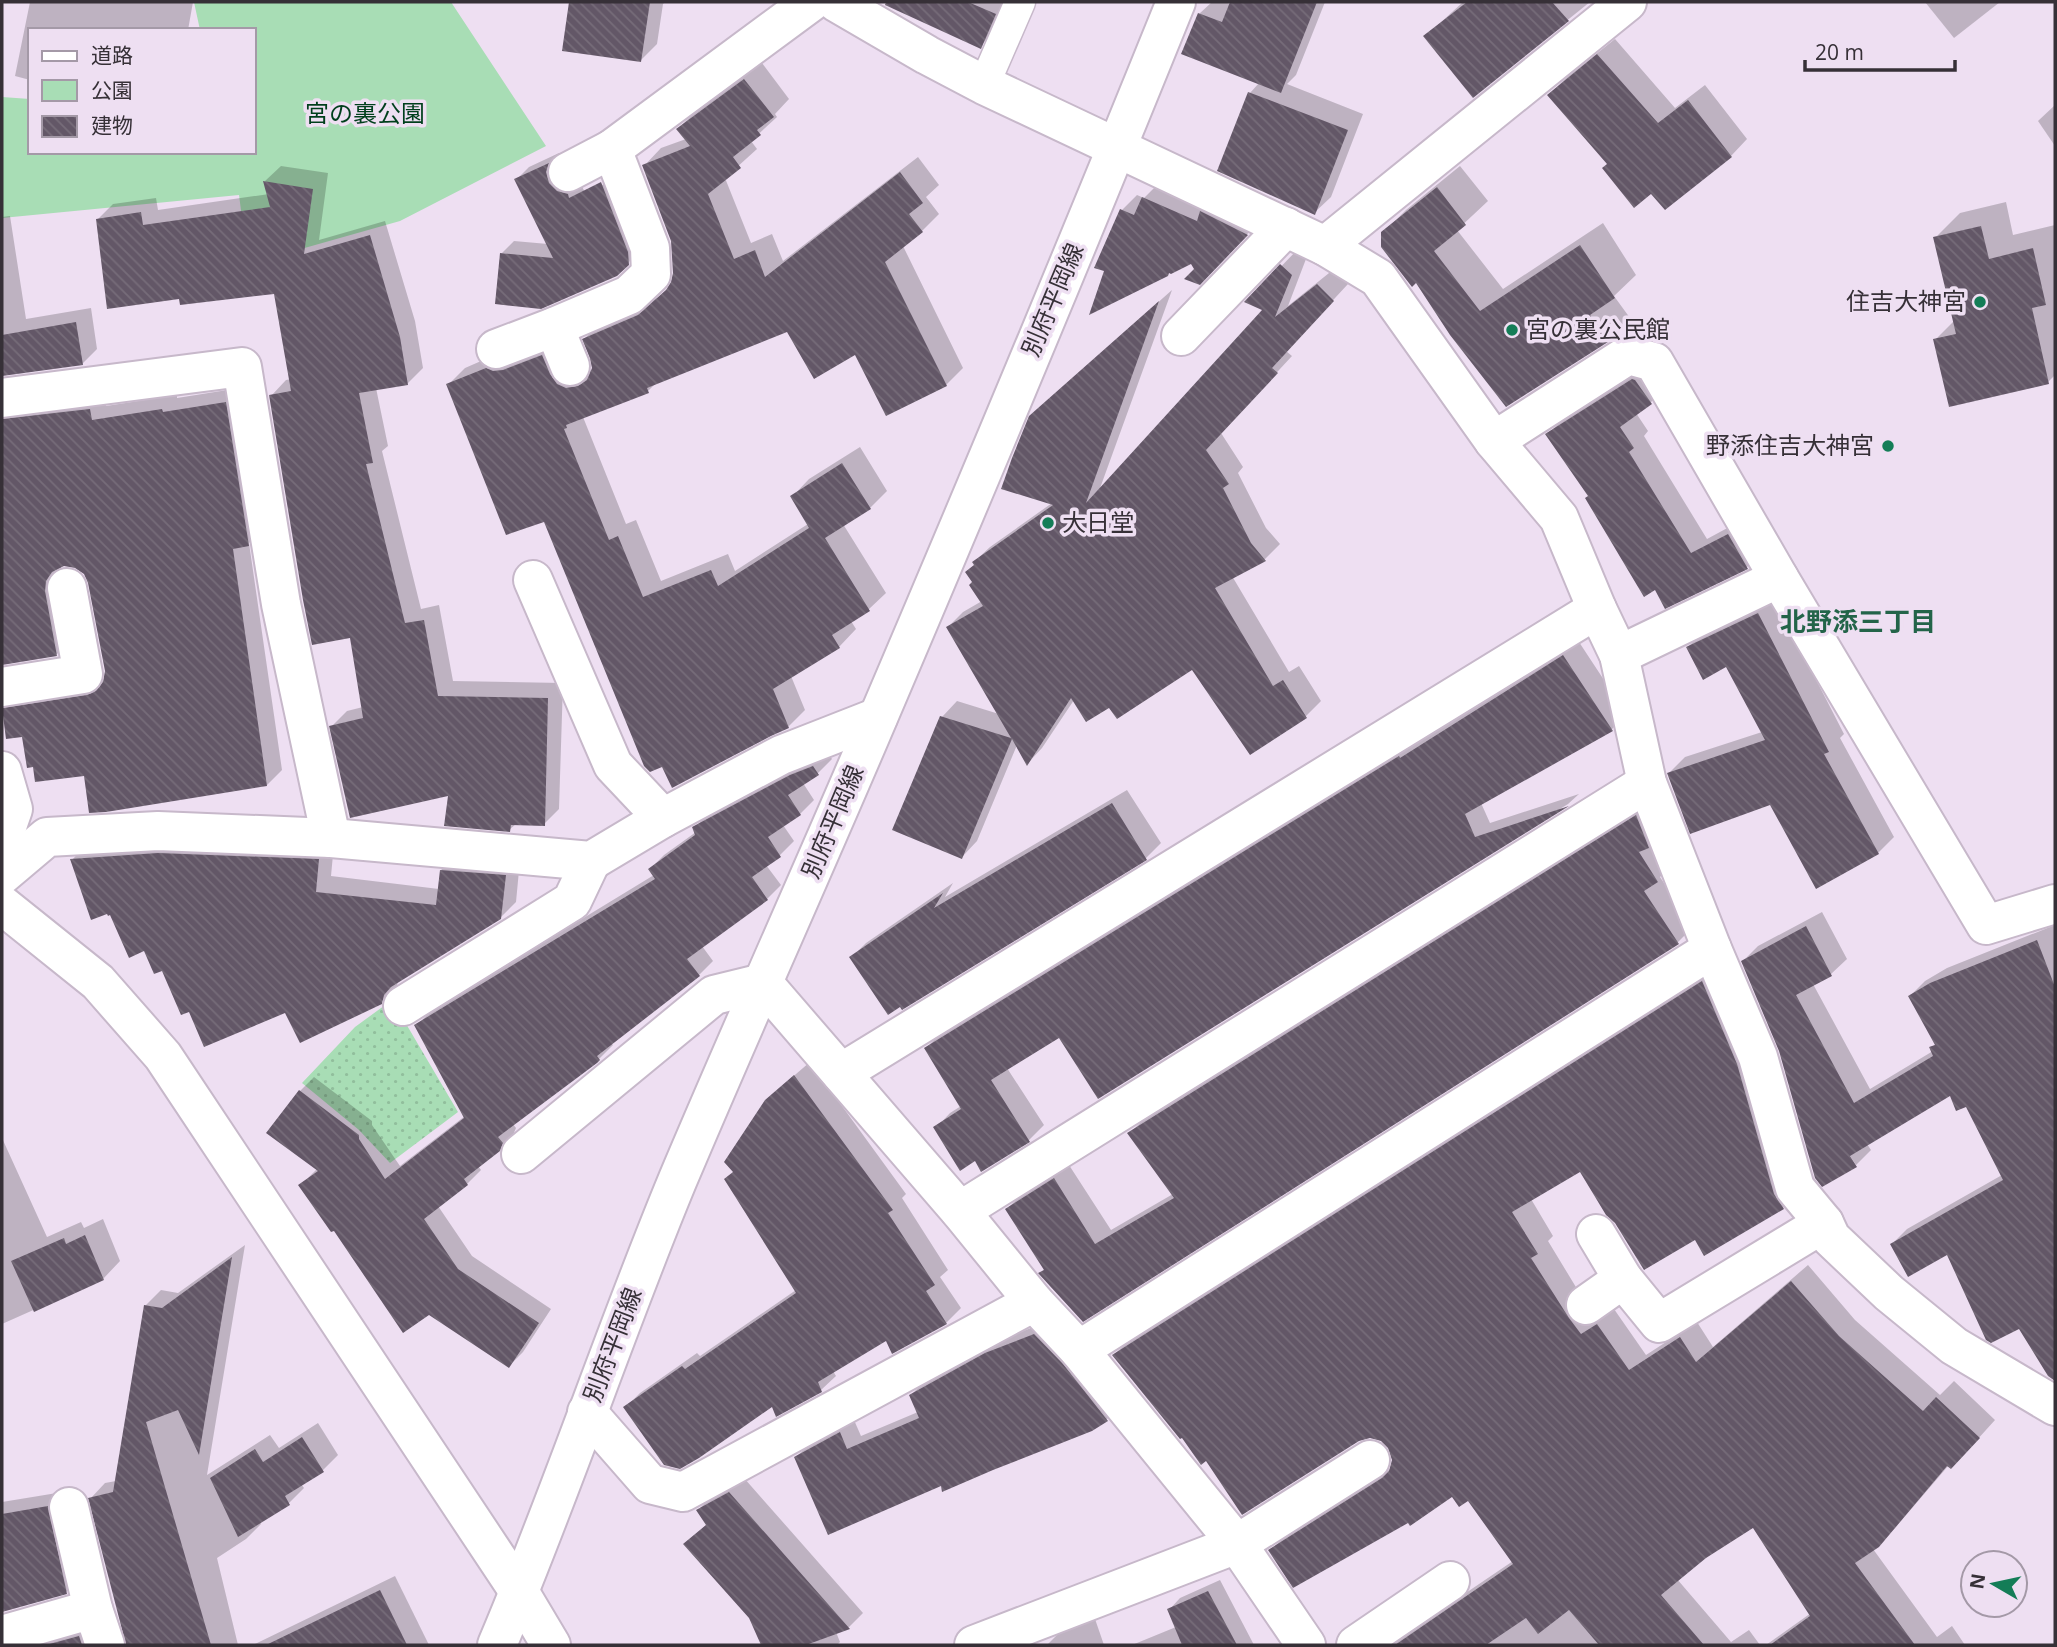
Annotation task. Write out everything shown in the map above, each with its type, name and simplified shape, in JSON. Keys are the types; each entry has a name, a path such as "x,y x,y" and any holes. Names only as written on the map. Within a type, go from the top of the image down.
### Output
{"street":[{"path":"568,172 612,149 811,2"},
{"path":"836,2 984,85 1325,246 1378,278 1494,441 1559,518 1619,655 1647,783 1758,1058 1795,1188 1824,1223 1831,1238 1889,1293 1954,1346 2055,1406"},
{"name":"別府平岡線","path":"497,1645 520,1593 678,1180 878,717 1175,2"},
{"path":"1325,246 1627,2"},
{"path":"496,349 629,295 651,274 650,248 612,149"},
{"path":"1181,336 1286,228"},
{"path":"554,327 570,366"},
{"path":"1494,441 1628,355 1654,362 1986,925 2055,904"},
{"path":"2,398 242,368 281,604 331,838"},
{"path":"1619,655 1779,578"},
{"path":"533,580 613,765 663,818"},
{"path":"2,687 83,674 67,588"},
{"path":"841,1073 1597,608"},
{"path":"403,1006 572,901 591,861 663,818 781,755 878,717"},
{"path":"2,771 13,809 2,841"},
{"path":"960,1211 1647,783"},
{"path":"2,875 47,837 158,831 331,838 591,861"},
{"path":"2,905 98,982 163,1056 520,1593 551,1645"},
{"path":"1079,1350 1712,949"},
{"path":"522,1154 714,995 763,983 960,1211 1034,1302 1079,1350 1237,1544 1306,1645"},
{"path":"1596,1234 1623,1279 1659,1322 1824,1223"},
{"path":"1586,1305 1623,1279"},
{"path":"587,1412 650,1484 683,1492 1034,1302"},
{"path":"974,1645 1237,1544 1370,1460"},
{"path":"69,1507 93,1609 106,1645"},
{"path":"1356,1645 1450,1581"},
{"path":"2,1636 93,1609"}],"lane":[{"path":"984,85 1020,2"}],"green space":[{"name":"宮の裏公園","path":"194,2 451,2 546,146 400,221 248,264 239,195 2,218 2,97 28,99 28,154 256,154 256,28 200,28"},
{"path":"392,1000 458,1112 390,1163 359,1130 302,1083 355,1027"}],"building":[{"path":"569,2 650,2 641,62 562,51"},
{"path":"886,2 968,2 996,14 981,49 885,5"},
{"path":"1230,2 1317,2 1281,93 1181,54 1198,13 1222,22"},
{"path":"1467,2 1552,2 1569,21 1473,98 1423,36"},
{"path":"1597,54 1658,123 1688,100 1732,157 1665,210 1651,194 1634,208 1602,168 1607,164 1547,95"},
{"path":"744,79 774,117 757,130 761,135 733,157 741,168 708,194 734,259 755,250 765,277 900,172 923,203 909,214 923,232 885,262 947,386 886,416 855,355 814,379 787,332 647,388 649,393 566,425 567,428 564,429 609,540 618,536 643,597 711,570 718,586 809,528 790,496 842,463 871,509 825,538 870,611 832,635 840,648 773,689 789,728 672,788 662,767 650,772 644,766 544,522 506,535 446,384 486,368 493,371 503,370 542,355 557,384 566,388 578,386 587,380 592,368 582,339 638,315 666,290 671,282 671,241 642,165 690,146 676,129"},
{"path":"1248,92 1348,130 1315,215 1217,171"},
{"path":"549,163 546,172 549,183 557,191 568,194 569,198 601,182 628,252 629,265 617,276 541,309 495,304 500,253 553,258 514,179"},
{"path":"263,181 313,189 304,254 370,235 400,337 408,385 359,393 373,463 366,464 405,623 424,620 438,696 548,698 545,826 511,825 510,832 444,826 448,796 350,818 329,726 363,718 350,638 312,645 269,395 291,391 274,294 180,305 179,299 107,309 96,219 141,212 143,225 270,207"},
{"name":"宮の裏公民館","path":"1437,187 1466,225 1434,251 1480,311 1580,245 1615,298 1590,315 1608,342 1506,407 1450,335 1416,283 1412,287 1381,247 1381,232"},
{"path":"1142,197 1197,221 1200,211 1248,235 1200,285 1184,279 1194,269 1191,264 1089,315 1104,271 1094,268 1120,209 1134,215"},
{"path":"1981,226 1989,259 2033,248 2046,305 2032,308 2049,384 1949,407 1933,339 1956,334 1933,237"},
{"path":"1280,264 1292,275 1275,317 1317,284 1334,301 1272,368 1278,373 1206,450 1229,484 1223,488 1251,543 1266,561 1215,588 1273,686 1283,680 1307,718 1250,755 1192,670 1117,719 1109,708 1086,722 1071,698 1027,766 1012,739 962,859 892,830 940,716 1011,738 946,627 983,606 969,585 972,582 965,572 974,565 972,562 1053,505 1001,489 1029,416 1159,301 1086,503 1262,310 1244,302"},
{"path":"76,322 83,365 2,376 2,335"},
{"path":"1632,379 1652,404 1620,427 1634,448 1629,452 1691,553 1728,534 1748,569 1665,609 1655,590 1644,597 1585,498 1588,496 1545,434"},
{"path":"226,402 249,546 233,549 267,786 89,813 84,776 35,782 33,767 27,768 22,737 6,739 2,708 87,695 96,691 103,682 105,671 88,583 84,574 75,568 64,566 52,572 46,581 45,591 57,656 2,665 2,419 90,409 92,420"},
{"path":"1758,613 1829,752 1824,754 1879,854 1816,889 1770,805 1690,834 1667,773 1765,740 1726,667 1703,680 1686,647"},
{"path":"1563,655 1613,731 1465,814 1475,837 1569,806 1098,1099 1059,1038 991,1080 1030,1142 981,1172 975,1161 960,1171 933,1127 961,1109 924,1048 1399,756 1400,758"},
{"path":"813,766 819,775 788,795 801,815 768,837 781,857 752,877 768,900 687,959 700,976 597,1056 600,1060 597,1063 498,1137 503,1143 500,1151 464,1179 468,1185 424,1219 458,1269 539,1323 509,1368 429,1315 403,1333 334,1231 331,1232 298,1185 318,1171 266,1133 299,1090 359,1135 385,1179 464,1118 414,1025 655,879 648,869 695,835 692,827 790,775"},
{"path":"1112,803 1147,860 902,1010 900,1007 888,1015 849,957 943,893 934,908"},
{"path":"1636,815 1649,848 1639,852 1658,882 1644,891 1679,944 1083,1322 1038,1273 1044,1270 1005,1209 1054,1178 1095,1244 1174,1198 1127,1133"},
{"path":"158,853 319,859 316,892 436,905 440,870 506,875 501,919 391,987 384,995 382,1004 300,1043 285,1013 204,1047 189,1012 181,1015 162,971 154,974 144,951 129,958 110,915 91,920 70,859"},
{"path":"1806,926 1832,976 1796,995 1854,1103 1933,1056 1929,1047 1935,1045 1908,996 1930,983 2037,940 2055,987 2055,1381 2048,1376 2019,1329 1991,1343 1986,1340 1947,1255 1908,1277 1890,1244 2003,1180 1966,1107 1956,1111 1950,1096 1850,1156 1857,1167 1822,1187 1815,1178 1779,1051 1741,961"},
{"path":"1702,981 1737,1064 1774,1194 1784,1209 1704,1256 1695,1240 1644,1270 1580,1172 1512,1212 1538,1254 1531,1258 1569,1318 1581,1334 1597,1324 1629,1370 1680,1337 1696,1362 1791,1281 1839,1336 1923,1411 1936,1397 1980,1438 1951,1469 1947,1466 1879,1547 1855,1563 1915,1645 1770,1645 1810,1616 1753,1528 1706,1558 1661,1595 1704,1645 1599,1645 1569,1610 1538,1634 1526,1618 1486,1645 1395,1645 1513,1564 1468,1501 1459,1507 1452,1497 1410,1526 1408,1523 1293,1588 1268,1550 1382,1478 1389,1471 1392,1460 1388,1448 1381,1441 1370,1438 1359,1441 1242,1515 1206,1461 1201,1465 1182,1438 1180,1439 1112,1355"},
{"path":"794,1075 893,1210 888,1213 935,1285 926,1291 947,1324 892,1354 886,1341 818,1382 822,1392 776,1417 772,1407 680,1469 664,1465 623,1407 682,1366 685,1369 796,1293 724,1179 733,1172 724,1162 765,1100"},
{"path":"85,1235 104,1280 34,1312 11,1261 64,1238 66,1244"},
{"path":"232,1257 199,1455 178,1410 146,1422 211,1645 126,1645 88,1498 113,1492 144,1305 162,1308"},
{"path":"1034,1334 1063,1364 1108,1421 1092,1431 942,1492 941,1486 828,1535 794,1457 840,1432 847,1449 919,1418 909,1395 985,1353"},
{"path":"302,1437 324,1472 285,1496 290,1505 238,1537 210,1478 255,1449 263,1462"},
{"path":"729,1492 850,1629 806,1645 761,1645 749,1618 683,1544 706,1525 696,1510"},
{"path":"48,1506 67,1594 2,1612 2,1514"},
{"path":"380,1590 407,1645 266,1645"},
{"path":"1208,1591 1237,1645 1182,1645 1167,1609"},
{"path":"79,1636 82,1645 46,1645"}],"place":[{"name":"住吉大神宮","path":"1980,302"},
{"name":"宮の裏公民館","path":"1512,330"},
{"name":"野添住吉大神宮","path":"1888,446"},
{"name":"大日堂","path":"1048,523"}],"district":[{"name":"北野添三丁目","path":"1858,622"}]}
